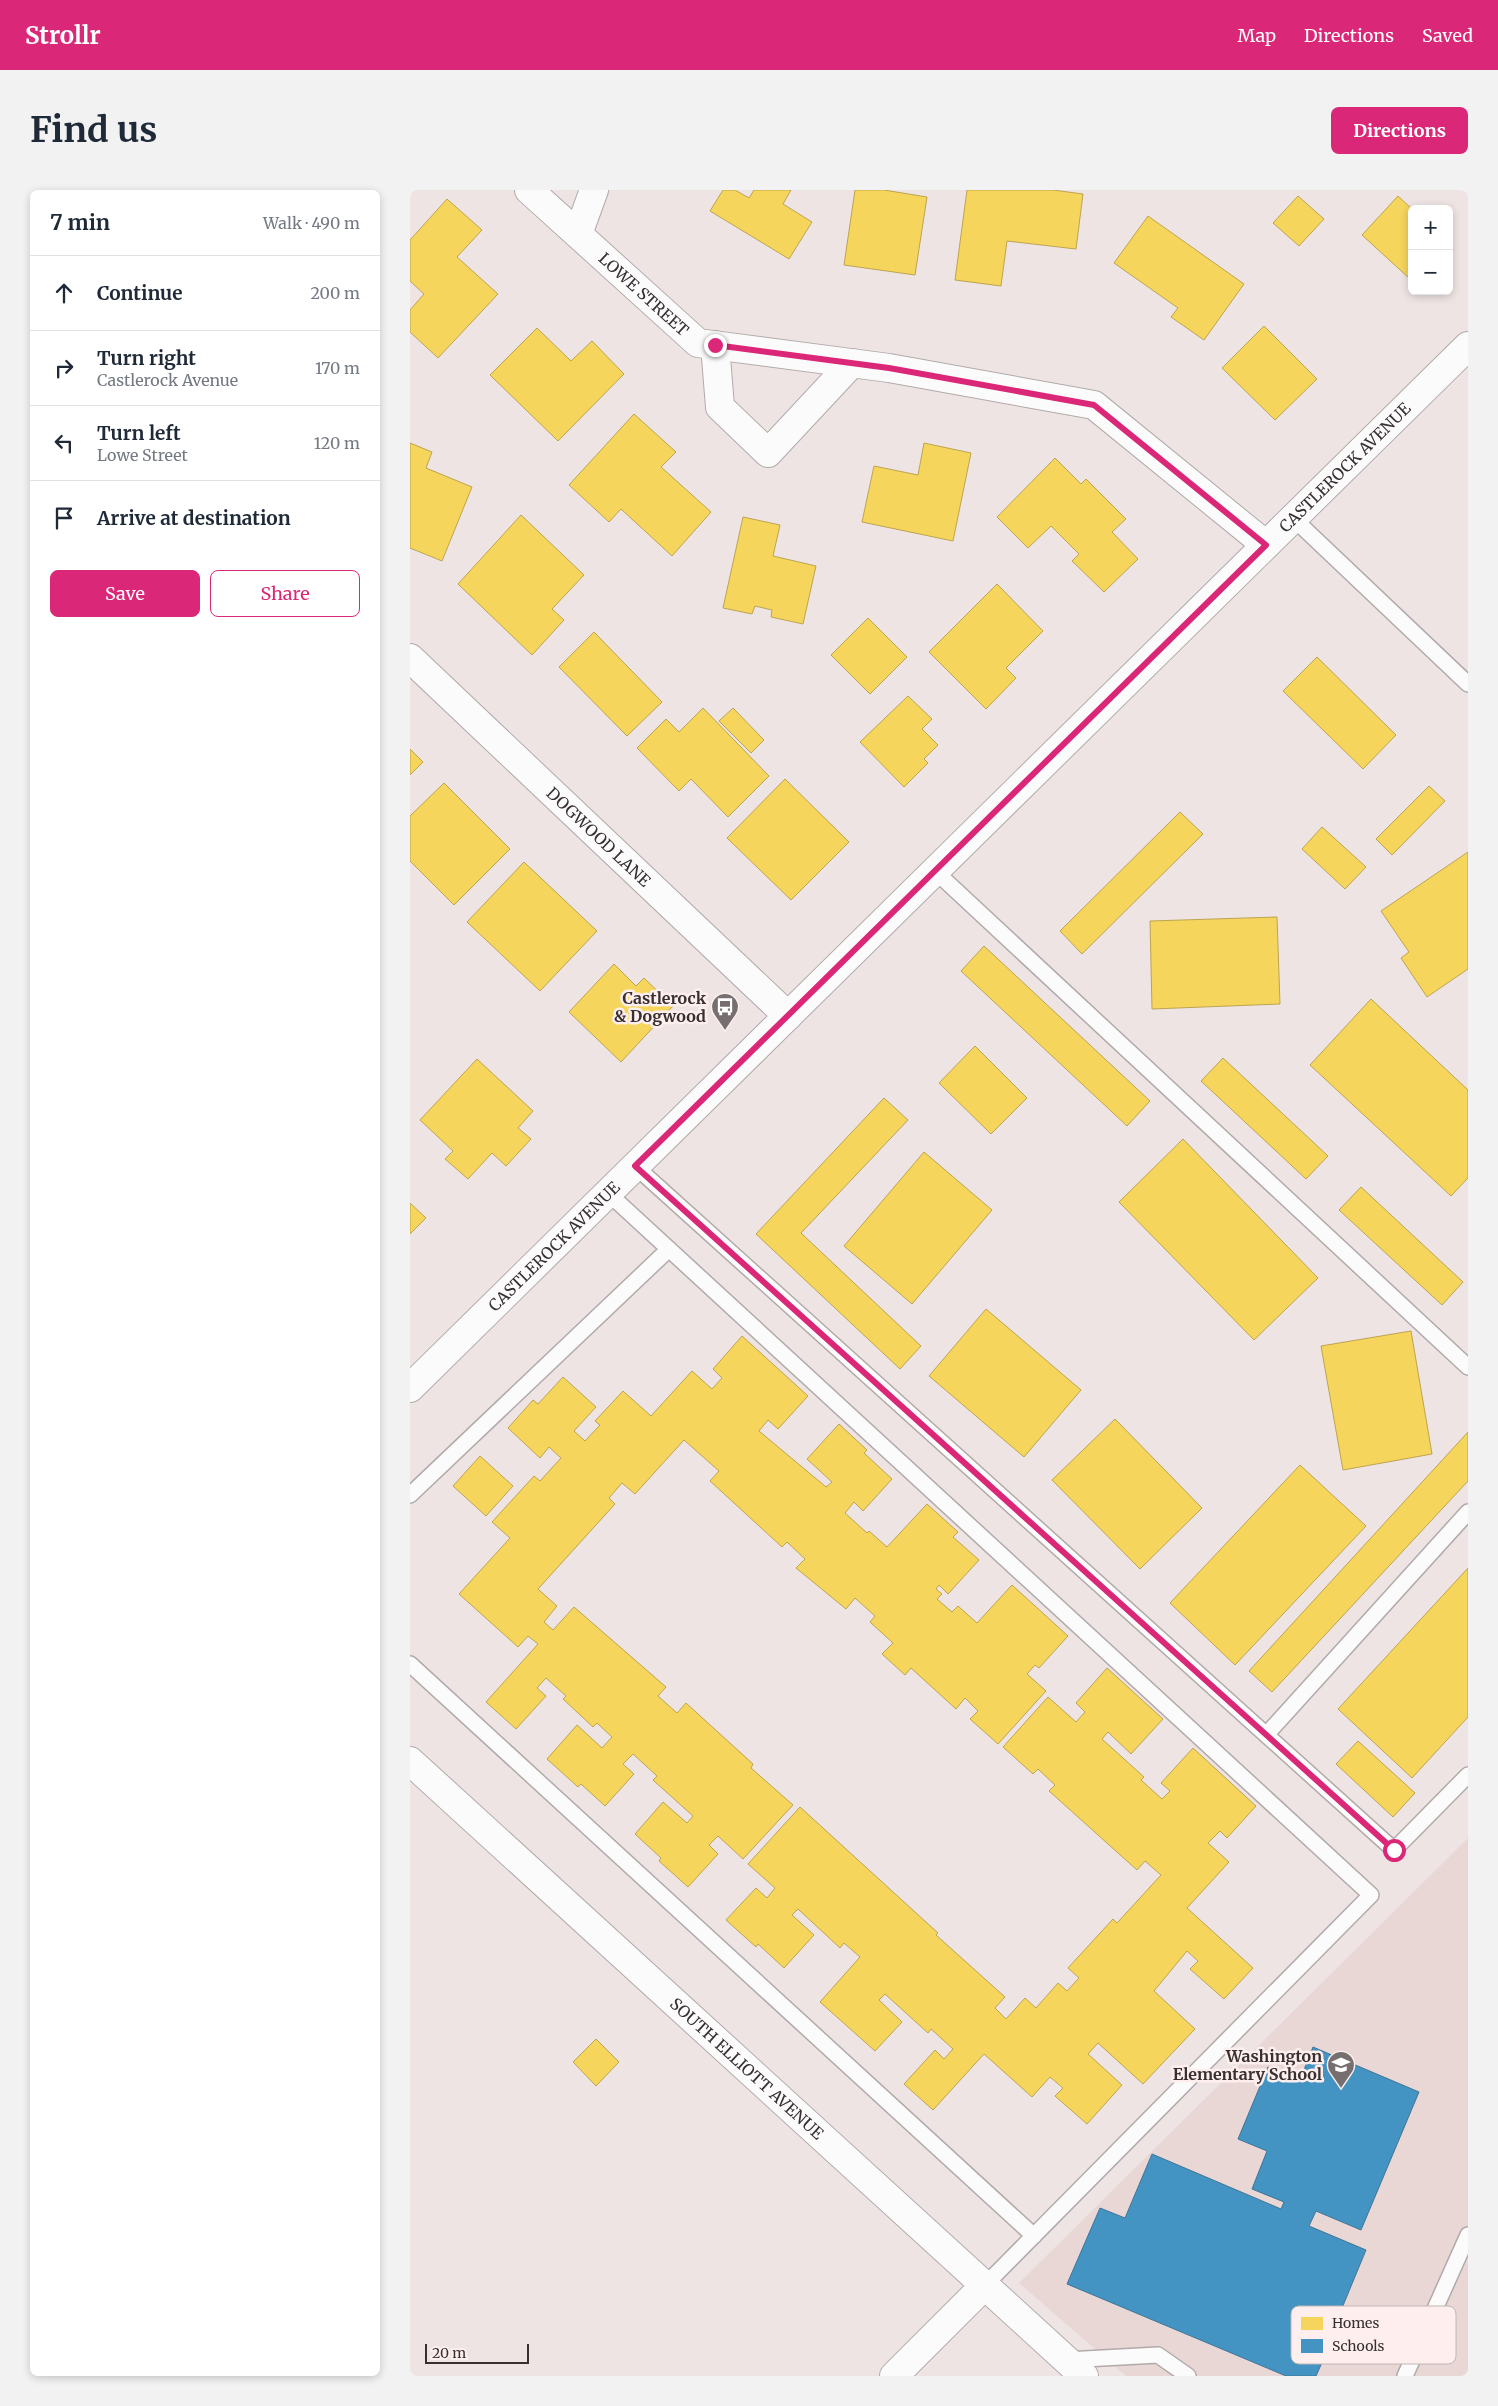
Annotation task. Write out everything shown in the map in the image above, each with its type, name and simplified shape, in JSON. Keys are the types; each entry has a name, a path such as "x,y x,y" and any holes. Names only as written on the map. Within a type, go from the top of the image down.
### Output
{"street":[{"name":"LOWE STREET","path":"529,190 698,343 852,363 1094,405 1266,545"},
{"path":"578,234 594,190"},
{"path":"715,345 720,407 768,453 852,363"},
{"name":"CASTLEROCK AVENUE","path":"410,1388 1468,346"},
{"name":"DOGWOOD LANE","path":"410,658 788,1016"},
{"name":"SOUTH ELLIOTT AVENUE","path":"410,1761 1074,2368"},
{"path":"894,2376 984,2286"}],"lane":[{"path":"1293,518 1468,684"},
{"path":"935,871 1468,1366"},
{"path":"635,1166 1394,1850 1468,1774"},
{"path":"608,1193 1371,1895 984,2286"},
{"path":"410,1495 668,1249"},
{"path":"1266,1734 1468,1512"},
{"path":"410,1664 1034,2236"},
{"path":"1437,2306 1468,2235"},
{"path":"1074,2368 1158,2355 1188,2376"},
{"path":"1406,2376 1411,2364"}],"shaded area":[{"name":"Washington Elementary School","path":"1468,1838 1468,2376 1126,2376 1019,2283"}],"building: Homes":[{"path":"723,190 735,190 749,198 754,190 791,190 783,204 812,222 789,259 710,211"},
{"path":"855,190 884,190 927,197 915,275 844,265"},
{"path":"967,190 1053,190 1083,194 1076,249 1007,241 1001,286 955,280"},
{"path":"1298,196 1324,219 1299,246 1273,223"},
{"path":"1398,196 1408,205 1408,277 1362,235"},
{"path":"447,199 482,230 457,257 498,294 438,358 410,332 410,310 424,294 410,281 410,240"},
{"path":"1148,216 1244,284 1204,340 1171,317 1178,308 1114,263"},
{"path":"1264,326 1317,379 1275,420 1222,368"},
{"path":"537,328 571,361 592,341 624,374 558,441 490,375"},
{"path":"634,414 676,452 661,467 711,512 672,556 621,509 609,522 569,485"},
{"path":"410,443 432,452 426,468 472,487 442,561 410,548"},
{"path":"924,443 971,453 953,541 862,522 874,466 918,475"},
{"path":"1055,458 1081,484 1086,479 1126,519 1112,532 1138,559 1104,592 1072,561 1079,554 1051,526 1028,548 997,517"},
{"path":"521,515 584,575 552,609 564,620 532,655 458,584"},
{"path":"743,517 780,525 773,556 816,566 803,624 771,617 772,610 755,606 752,614 723,608"},
{"path":"997,584 1043,631 1006,668 1016,678 986,709 929,652"},
{"path":"868,618 907,657 870,694 831,655"},
{"path":"594,632 662,702 627,736 559,667"},
{"path":"1317,657 1396,735 1363,769 1283,691"},
{"path":"908,696 932,719 922,729 938,745 924,759 928,763 904,787 860,742"},
{"path":"703,708 769,776 728,817 691,779 679,791 637,748 666,719 679,732"},
{"path":"733,708 764,740 751,753 719,721"},
{"path":"410,749 423,762 410,775"},
{"path":"785,779 849,842 791,900 727,838"},
{"path":"444,783 510,849 454,905 410,861 410,816"},
{"path":"1429,786 1445,801 1392,855 1376,839"},
{"path":"1180,812 1203,834 1082,954 1060,931"},
{"path":"1322,827 1366,867 1345,889 1302,849"},
{"path":"1468,852 1468,969 1427,997 1401,958 1409,952 1381,911"},
{"path":"524,862 597,931 540,991 467,922"},
{"path":"1277,917 1280,1004 1152,1009 1150,921"},
{"path":"984,946 1150,1101 1127,1126 961,971"},
{"path":"614,964 636,986 644,978 673,1006 621,1062 569,1012"},
{"path":"1371,999 1468,1090 1468,1178 1451,1196 1310,1065"},
{"path":"975,1046 1027,1098 991,1134 939,1083"},
{"path":"1223,1058 1328,1156 1306,1179 1201,1081"},
{"path":"477,1059 533,1111 518,1128 531,1139 506,1166 492,1153 468,1179 445,1159 453,1151 420,1120"},
{"path":"884,1098 908,1120 801,1233 921,1346 900,1369 756,1234"},
{"path":"1183,1139 1318,1278 1254,1340 1119,1202"},
{"path":"924,1152 992,1210 912,1304 844,1246"},
{"path":"1361,1187 1463,1282 1442,1305 1339,1210"},
{"path":"410,1203 426,1218 410,1234"},
{"path":"986,1309 1081,1390 1024,1457 929,1376"},
{"path":"1411,1331 1432,1454 1343,1470 1321,1346"},
{"path":"742,1336 808,1396 778,1429 768,1420 759,1431 826,1487 832,1482 807,1459 839,1424 867,1450 864,1453 892,1479 863,1511 854,1502 845,1513 867,1533 869,1531 887,1547 927,1504 958,1532 953,1537 979,1560 948,1594 939,1585 936,1589 942,1594 937,1599 952,1612 958,1606 977,1623 1012,1585 1068,1636 1039,1668 1035,1665 1027,1674 1046,1691 998,1744 970,1719 978,1711 965,1698 956,1709 911,1668 905,1675 882,1654 893,1643 870,1622 875,1616 855,1598 846,1609 796,1568 805,1559 787,1542 782,1547 710,1481 719,1471 684,1440 635,1494 622,1483 609,1498 615,1504 538,1589 557,1606 544,1622 553,1630 574,1607 666,1687 658,1696 677,1713 686,1703 753,1764 751,1768 793,1805 743,1859 718,1836 709,1845 718,1854 688,1887 659,1861 661,1858 635,1834 663,1802 687,1823 693,1816 653,1780 657,1776 633,1754 623,1764 634,1774 605,1806 581,1784 578,1787 547,1759 577,1725 602,1748 612,1737 597,1723 593,1727 563,1699 566,1696 546,1678 537,1688 546,1696 516,1729 486,1702 538,1644 528,1636 518,1647 459,1594 510,1538 492,1522 534,1476 540,1481 561,1458 549,1447 540,1458 508,1428 533,1400 538,1404 563,1377 596,1407 574,1431 585,1441 600,1425 595,1421 623,1391 651,1416 692,1371 712,1389 722,1378 713,1369"},
{"path":"1115,1419 1202,1508 1140,1569 1052,1480"},
{"path":"1468,1432 1468,1481 1272,1692 1249,1671"},
{"path":"480,1456 513,1486 486,1516 453,1486"},
{"path":"1300,1465 1366,1526 1235,1665 1170,1603"},
{"path":"1468,1568 1468,1717 1412,1778 1338,1709"},
{"path":"1107,1668 1163,1719 1131,1754 1108,1732 1102,1739 1144,1777 1141,1780 1162,1799 1170,1791 1161,1783 1193,1748 1256,1806 1227,1838 1220,1831 1208,1843 1229,1862 1187,1908 1253,1968 1224,1999 1190,1969 1198,1961 1187,1951 1154,1991 1195,2029 1143,2084 1098,2043 1088,2054 1122,2085 1087,2124 1055,2096 1063,2088 1050,2077 1032,2097 984,2054 933,2110 904,2084 935,2050 944,2059 953,2049 931,2029 928,2033 885,1994 879,2000 902,2022 875,2051 820,2002 860,1957 844,1943 840,1948 798,1909 792,1915 814,1935 784,1968 758,1944 756,1947 726,1920 756,1888 767,1898 775,1888 748,1864 800,1807 1005,1997 995,2008 1006,2019 1025,1998 1036,2008 1058,1983 1067,1991 1079,1978 1068,1968 1113,1919 1117,1923 1161,1875 1145,1861 1137,1870 1049,1791 1055,1785 1038,1769 1033,1774 1003,1747 1048,1697 1076,1722 1085,1712 1076,1703"},
{"path":"1358,1741 1415,1793 1393,1817 1336,1764"},
{"path":"596,2039 619,2062 596,2086 573,2062"}],"building: Schools":[{"path":"1313,2047 1419,2092 1361,2230 1316,2211 1309,2226 1366,2250 1343,2306 1291,2306 1291,2364 1321,2364 1316,2376 1286,2376 1067,2284 1100,2208 1125,2218 1152,2154 1281,2209 1284,2202 1252,2189 1267,2151 1238,2139 1268,2067 1300,2080"}],"place":[{"name":"Castlerock & Dogwood","path":"725,1031"},
{"name":"Washington Elementary School","path":"1341,2089"}],"route":[{"path":"715,345 889,368 1094,405 1266,545 635,1166 1394,1850"}]}
